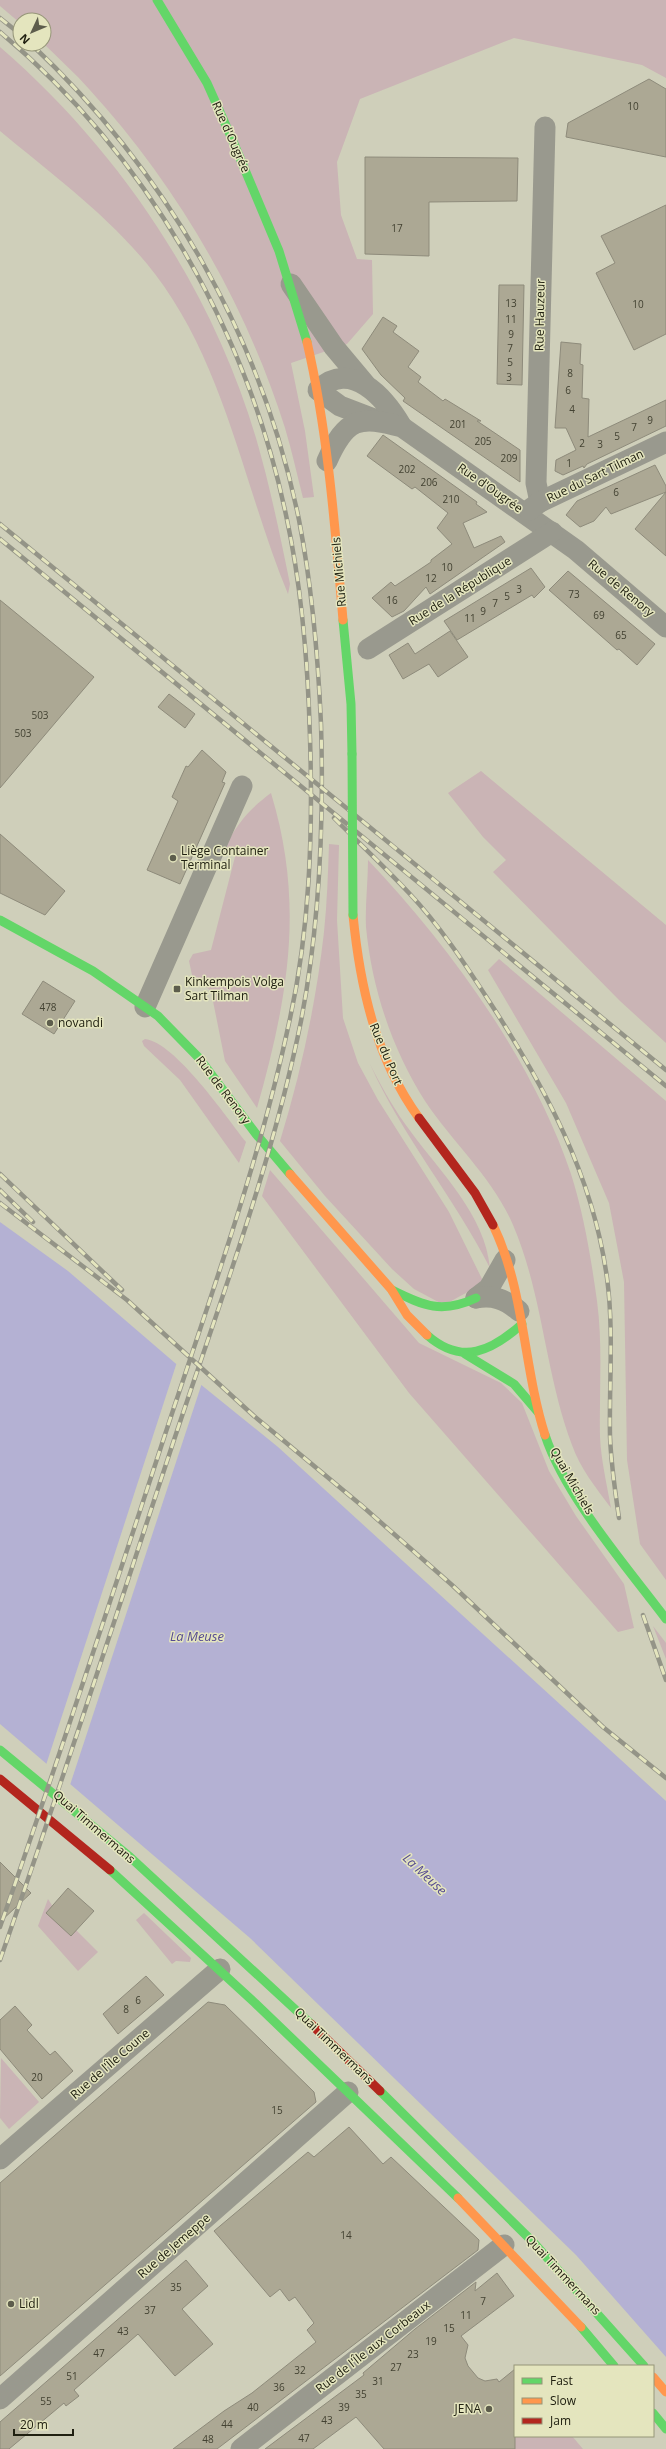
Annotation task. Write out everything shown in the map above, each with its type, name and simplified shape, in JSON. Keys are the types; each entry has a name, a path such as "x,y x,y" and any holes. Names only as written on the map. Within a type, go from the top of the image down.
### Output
{"main road":[{"name":"Rue d'Ougrée","path":"157,0 207,83 253,188 290,281 308,341 318,390"},
{"name":"Rue Michiels","path":"318,390 333,508 351,704 352,754"},
{"name":"Rue du Port","path":"352,754 353,915 356,953 365,999 392,1072 406,1099 480,1201 493,1227 505,1260 521,1317"},
{"name":"Rue de Renory","path":"0,920 79,962 145,1007 177,1034 207,1066 252,1130 289,1175 391,1289 400,1306 432,1339 449,1349 465,1354 514,1381 522,1389 538,1412"},
{"name":"Rue de Renory","path":"391,1289 419,1304 437,1308 456,1307 476,1298"},
{"path":"465,1354 489,1349 521,1317"},
{"name":"Quai Michiels","path":"521,1317 538,1412 556,1457 578,1494 666,1619"},
{"name":"Quai Timmermans","path":"0,1750 34,1776 164,1887 242,1958 516,2224 643,2365"},
{"name":"Quai Timmermans","path":"0,1779 137,1894 220,1969 504,2245 613,2365"},
{"path":"654,2378 666,2392"},
{"path":"654,2415 666,2429"}],"street":[{"name":"Rue Hauzeur","path":"533,508 536,483 545,127"},
{"name":"Rue d'Ougrée","path":"290,281 344,361 390,407 402,427"},
{"name":"Rue d'Ougrée","path":"372,390 345,377 331,380 318,390 340,406 374,419 402,427 533,508 552,532 576,550"},
{"name":"Rue d'Ougrée","path":"328,461 343,432 353,424 374,419"},
{"name":"Rue du Sart Tilman","path":"533,508 666,442"},
{"name":"Rue de la République","path":"368,649 552,532"},
{"name":"Rue de Renory","path":"576,550 666,627"},
{"path":"145,1007 242,786"},
{"name":"Rue de Renory","path":"476,1298 489,1288 505,1260"},
{"name":"Rue de Renory","path":"476,1298 488,1296 499,1298 521,1317"},
{"name":"Rue de l'Île Coune","path":"0,2159 220,1969"},
{"name":"Rue de Jemeppe","path":"0,2399 348,2092"},
{"name":"Rue de l'Île aux Corbeaux","path":"241,2449 504,2245"}],"shaded area":[{"path":"0,0 666,0 666,78 642,65 514,38 360,99 337,162 341,215 357,259 372,260 373,314 347,344 291,363 305,431 314,497 303,498 288,437 269,382 250,336 229,292 205,248 151,165 121,126 84,83 52,52 52,12 12,12 12,16 0,6"},
{"path":"0,47 43,87 84,130 121,176 156,224 187,275 214,328 237,382 256,438 270,492 290,584 288,594 217,388 200,348 179,310 155,274 120,234 82,198 0,131"},
{"path":"481,771 666,925 666,1043 620,1001 493,872 506,860 483,837 448,793"},
{"path":"271,793 281,834 288,874 290,913 284,990 277,1028 257,1108 225,1061 211,991 192,975 189,961 193,954 211,950 236,853 225,847 244,817"},
{"path":"329,844 339,845 337,920 343,1018 358,1063 378,1100 449,1212 484,1283 444,1305 414,1289 392,1269 325,1196 280,1141 295,1090 317,985 325,921"},
{"path":"368,860 429,929 486,1007 512,1048 535,1090 555,1132 571,1174 587,1237 597,1301 600,1352 600,1437 611,1508 584,1470 572,1445 556,1390 531,1279 513,1225 505,1208 484,1176 425,1101 403,1061 385,1018 373,973 366,927"},
{"path":"499,959 666,1101 666,1580 640,1544 627,1460 624,1282 609,1203 566,1103 488,970"},
{"path":"145,1039 157,1043 171,1053 185,1067 214,1100 246,1142 239,1163 180,1080 144,1046 142,1041"},
{"path":"370,1064 384,1091 400,1116 471,1212 480,1230 490,1268 461,1216 397,1116 383,1091"},
{"path":"270,1170 419,1343 501,1383 522,1403 549,1471 576,1516 624,1584 634,1628 618,1632 409,1393 262,1196"},
{"path":"653,1626 666,1643 666,1659"},
{"path":"48,1899 71,1935 76,1930 98,1952 78,1971 38,1926"},
{"path":"144,1913 191,1958 190,1962 176,1961 172,1964 136,1920"},
{"path":"1,2058 39,2102 9,2129 0,2118"},
{"name":"JENA","path":"514,2371 514,2437 573,2437 583,2449 417,2449 497,2379 499,2382"}],"water":[{"name":"La Meuse","path":"0,1222 68,1271 189,1375 278,1447 666,1801 666,2357 576,2255 250,1938 0,1724"}],"pier":[{"path":"177,1362 202,1383 70,1785 46,1765"}],"building":[{"path":"649,79 666,89 666,157 566,137 568,123"},
{"path":"365,157 518,158 517,201 429,202 429,256 365,254"},
{"path":"666,205 666,334 634,350 596,273 615,263 601,236"},
{"path":"499,285 524,285 522,385 497,384"},
{"path":"383,317 397,326 393,332 419,351 408,367 421,377 418,382 443,401 445,399 481,421 477,421 520,450 520,482 403,401 405,398 381,375 362,349"},
{"path":"561,342 581,344 580,364 583,365 582,398 589,399 588,437 666,400 666,426 587,464 584,468 583,466 563,475 555,471 556,460 576,450 566,428 555,428"},
{"path":"383,435 477,502 476,504 487,512 463,523 474,548 501,536 505,542 430,594 426,587 404,611 392,617 372,598 391,582 395,586 431,562 431,560 452,544 437,528 448,513 415,487 412,489 367,456"},
{"path":"655,465 666,486 666,492 611,514 606,507 594,521 580,527 566,515 577,501"},
{"path":"666,492 666,556 635,529"},
{"path":"531,568 545,587 534,598 532,595 457,640 444,621"},
{"path":"568,571 655,644 637,665 619,649 617,650 549,590"},
{"path":"0,600 94,677 0,788"},
{"path":"450,631 468,657 438,677 429,664 403,679 389,655 408,643 415,654"},
{"path":"169,694 195,714 185,728 158,707"},
{"path":"202,750 226,772 222,782 225,783 180,884 147,870 178,801 172,797 186,766 188,767"},
{"path":"0,834 65,891 45,915 0,893"},
{"path":"43,981 75,1001 54,1034 22,1014"},
{"path":"0,1862 31,1893 0,1922"},
{"path":"68,1888 94,1911 71,1936 46,1913"},
{"path":"146,1976 164,1995 118,2034 103,2014"},
{"path":"208,2002 225,2005 314,2092 316,2102 0,2376 0,2183"},
{"path":"15,2006 32,2025 27,2030 50,2055 55,2051 73,2071 42,2099 0,2049 0,2020"},
{"path":"349,2127 383,2164 391,2157 479,2240 478,2250 217,2449 173,2449 224,2411 252,2393 316,2342 307,2330 314,2323 295,2297 289,2301 280,2289 270,2297 214,2231 308,2152 314,2157"},
{"path":"186,2260 208,2286 182,2309 213,2344 175,2376 138,2334 74,2390 79,2396 66,2406 64,2403 9,2449 0,2449 0,2422"},
{"path":"497,2273 514,2296 461,2336 468,2345 465,2358 468,2366 478,2378 485,2381 497,2379 499,2382 514,2370 515,2449 384,2449 356,2417 313,2449 265,2449 364,2375 363,2373 415,2329 476,2282 475,2291"}],"railway":[{"path":"0,18 12,28"},
{"path":"0,32 53,80 101,133 144,190 183,250 217,313 245,379 269,446 292,542 300,598 308,682 311,774 310,845 306,917 302,953 289,1023 262,1132 230,1240 81,1690 0,1927"},
{"path":"0,1960 66,1767 226,1286 260,1181 275,1128 301,1021 313,947 319,873 322,798 321,724 318,672 308,570 299,520 282,452 260,386 234,322 202,261 165,202 125,146 80,93 39,52"},
{"path":"0,524 666,1070"},
{"path":"0,539 666,1086"},
{"path":"334,818 391,874 442,932 510,1033 564,1133 591,1203 607,1278 611,1337 610,1436 612,1467 619,1518"},
{"path":"0,1174 122,1290"},
{"path":"0,1190 33,1222"},
{"path":"0,1203 127,1300 254,1416 361,1505 452,1585 603,1727 666,1778"},
{"path":"643,1615 666,1680"}],"traffic: fast":[{"path":"157,0 207,83 232,139 279,251 307,342"},
{"path":"343,620 351,704 352,754"},
{"path":"352,754 353,915"},
{"path":"0,920 93,971 158,1016 199,1058 256,1134 290,1174"},
{"path":"392,1290 424,1304 443,1307 453,1306 476,1298"},
{"path":"427,1335 440,1345 452,1350 465,1352 476,1351 488,1348 522,1324"},
{"path":"465,1354 514,1384 538,1412"},
{"path":"545,1435 554,1458 582,1506 598,1530 666,1619"},
{"path":"0,1750 130,1857 311,2024"},
{"path":"110,1870 255,2003 458,2198"},
{"path":"380,2091 533,2242 643,2365"},
{"path":"581,2327 613,2365"},
{"path":"654,2414 666,2429"}],"traffic: slow":[{"path":"307,342 326,445 343,620"},
{"path":"353,915 360,969 372,1021 392,1072 404,1095 419,1118"},
{"path":"290,1174 391,1289 407,1315 427,1335"},
{"path":"493,1225 504,1250 512,1276 532,1382 545,1435"},
{"path":"458,2198 581,2327"},
{"path":"654,2378 666,2392"}],"traffic: jam":[{"path":"419,1118 475,1193 493,1225"},
{"path":"0,1779 110,1870"},
{"path":"311,2024 380,2091"}],"place":[{"name":"Liège Container Terminal","path":"173,858"},
{"name":"Kinkempois Volga Sart Tilman","path":"177,989"},
{"name":"novandi","path":"50,1023"},
{"name":"Lidl","path":"11,2304"},
{"name":"JENA","path":"489,2409"}]}
